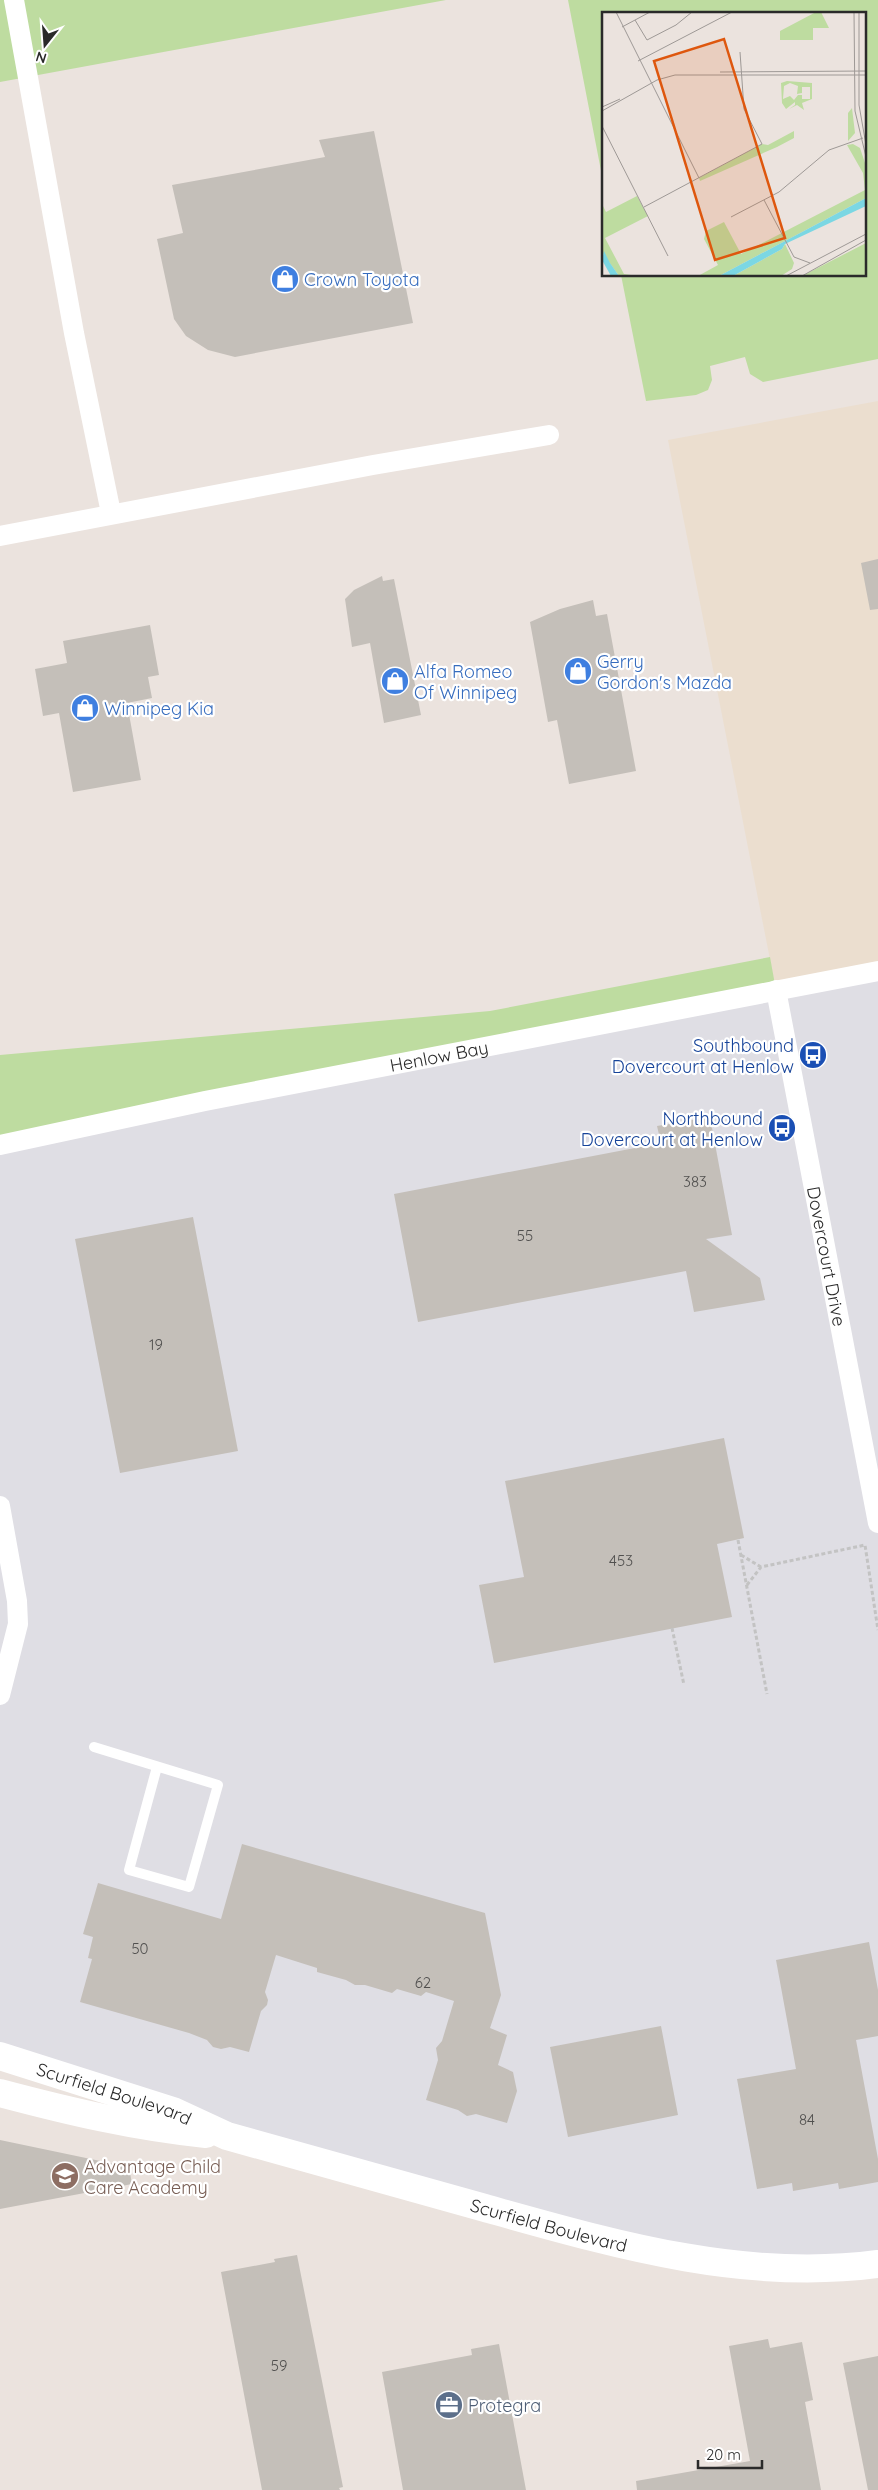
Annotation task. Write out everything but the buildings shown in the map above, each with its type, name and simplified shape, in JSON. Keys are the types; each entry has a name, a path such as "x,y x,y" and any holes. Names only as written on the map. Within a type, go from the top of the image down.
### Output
{"street":[{"path":"14,0 74,332 111,513"},
{"path":"0,536 111,513 549,435"},
{"name":"Henlow Bay","path":"0,1145 205,1101 878,971"},
{"name":"Dovercourt Drive","path":"776,990 878,1523"},
{"path":"0,1506 18,1601 18,1624 0,1695"},
{"name":"Scurfield Boulevard","path":"0,2056 173,2111 227,2136 635,2249 746,2267 855,2267 878,2264"},
{"name":"Scurfield Boulevard","path":"0,2094 80,2114 155,2129 227,2136"}],"lane":[{"path":"94,1747 218,1785 190,1887 129,1870 157,1767"}],"path":[{"path":"738,1540 767,1694"},
{"path":"747,1585 761,1567 865,1545 878,1630"},
{"path":"741,1555 761,1567"},
{"path":"672,1628 684,1685"}],"shaded area":[{"path":"878,401 878,971 776,990 668,440"},
{"path":"878,971 878,2264 683,2258 0,2056 0,1145"}],"green space":[{"path":"0,0 446,0 0,82"},
{"path":"568,0 878,0 878,359 763,382 750,374 745,357 710,366 712,380 708,390 696,395 646,401 621,276 866,276 866,12 602,12 602,176"},
{"path":"770,957 776,990 0,1145 0,1055 490,1011"}],"place":[{"name":"Crown Toyota","path":"285,279"},
{"name":"Gerry Gordon's Mazda","path":"578,671"},
{"name":"Alfa Romeo Of Winnipeg","path":"395,681"},
{"name":"Winnipeg Kia","path":"85,708"},
{"name":"Southbound Dovercourt at Henlow","path":"813,1055"},
{"name":"Northbound Dovercourt at Henlow","path":"782,1128"},
{"name":"Advantage Child Care Academy","path":"65,2176"},
{"name":"Protegra","path":"449,2405"}]}
